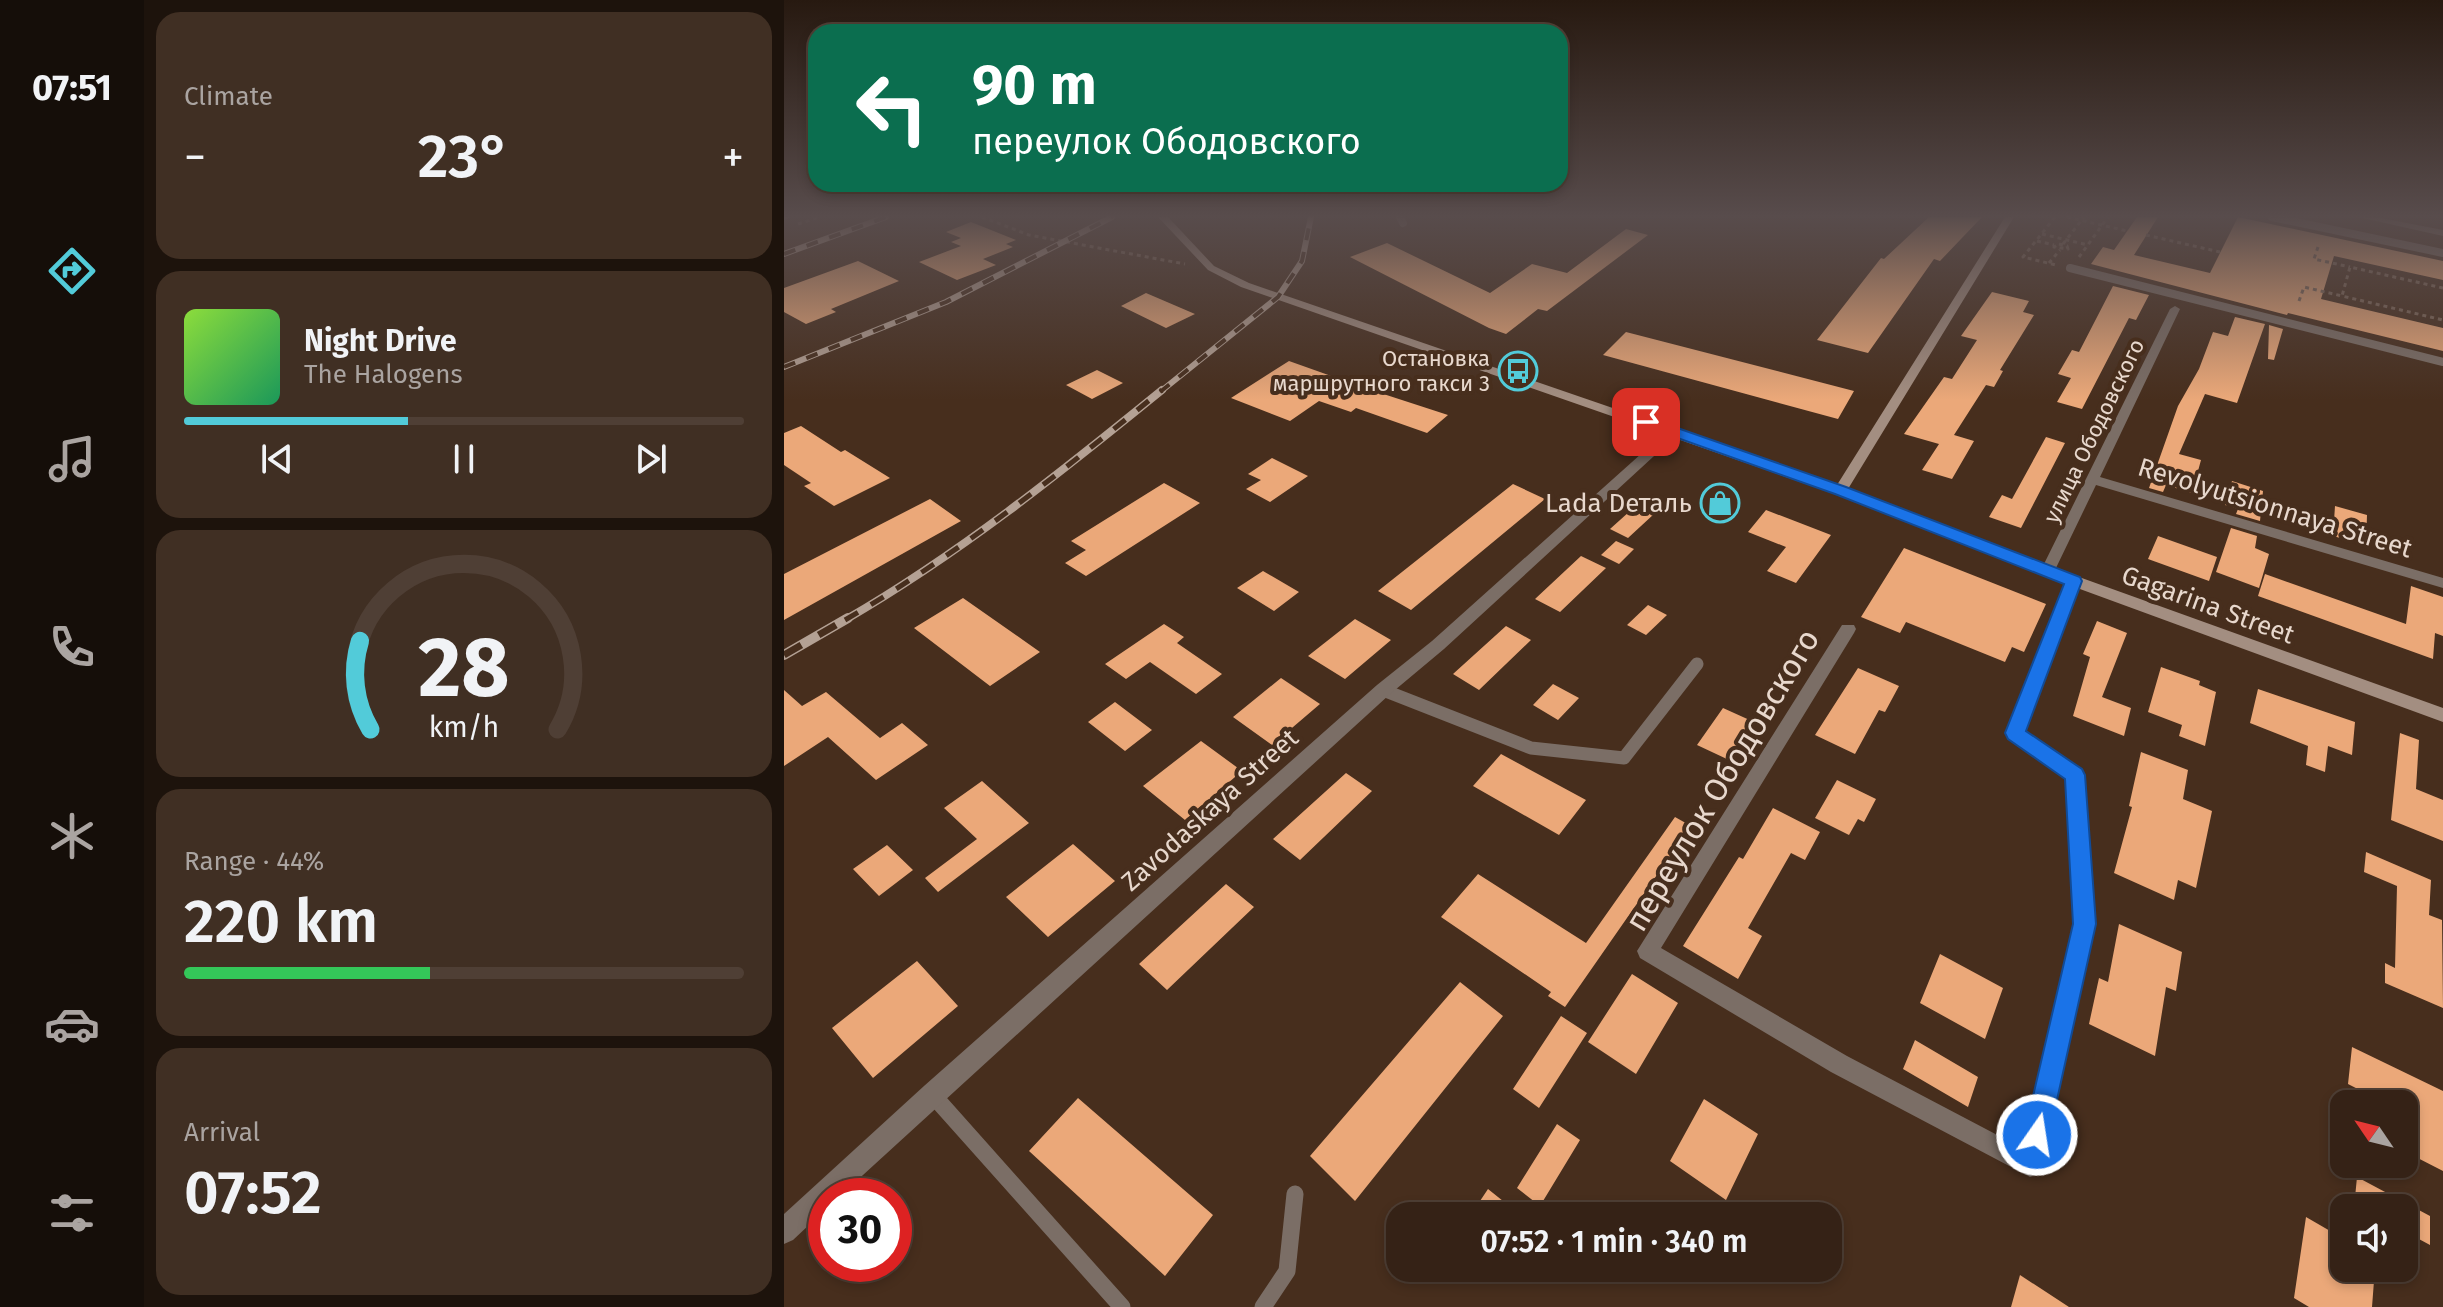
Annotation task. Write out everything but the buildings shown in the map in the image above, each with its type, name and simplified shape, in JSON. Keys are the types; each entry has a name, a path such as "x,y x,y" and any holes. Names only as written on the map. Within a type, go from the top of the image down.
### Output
{"main road":[{"name":"Gagarina Street","path":"1233,278 1267,293 1674,431 2443,715"},
{"path":"1840,491 1975,278"}],"street":[{"name":"улица Ободовского","path":"2048,570 2175,309"},
{"name":"Zavodaskaya Street","path":"784,1231 932,1094 1674,431"},
{"name":"Revolyutsionnaya Street","path":"2094,480 2443,583"},
{"name":"переулок Ободовского","path":"1848,629 1647,951 1839,1064 2030,1165 2084,924 2075,775 2015,733 2074,581"}],"lane":[{"path":"2110,278 2443,362"},
{"path":"1383,690 1531,748 1624,758 1697,664"},
{"path":"932,1094 1122,1307"},
{"path":"1263,1307 1287,1271 1295,1194"}],"path":[{"path":"2342,296 2347,278"},
{"path":"2399,278 2443,288"},
{"path":"2299,301 2304,287 2443,320"}],"railway":[{"path":"784,367 946,302 993,278"},
{"path":"1160,392 1278,297 1291,278"},
{"path":"845,620 969,540 1162,390"},
{"path":"784,655 848,618"}],"place":[{"name":"Остановка маршрутного такси 3","path":"1518,371"},
{"name":"Lada Dеталь","path":"1720,503"}],"route":[{"path":"1646,422 1840,491 2074,581 2015,733 2075,775 2084,924 2037,1135"}]}
